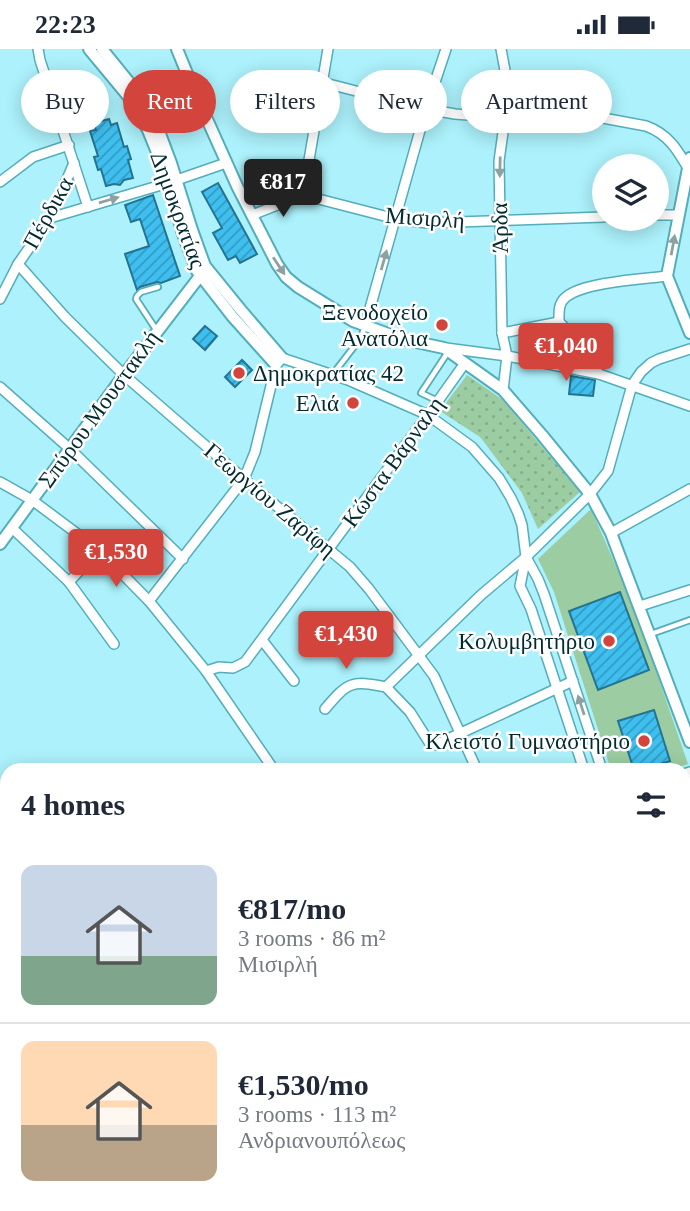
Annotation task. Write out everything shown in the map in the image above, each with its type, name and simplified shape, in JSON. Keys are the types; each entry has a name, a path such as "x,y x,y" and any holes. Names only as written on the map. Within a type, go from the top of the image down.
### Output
{"street":[{"path":"38,49 88,207"},
{"path":"89,49 123,88"},
{"path":"102,49 123,73"},
{"path":"177,49 185,70"},
{"path":"324,70 328,49"},
{"path":"439,70 446,49"},
{"path":"501,49 505,70"},
{"path":"612,120 656,129 671,141 689,163 667,276 690,333"},
{"path":"157,133 166,147 172,182 205,266 279,361 333,374 428,415 472,447 499,478 522,525 526,557 520,586 531,609 582,763"},
{"path":"212,133 276,264 286,277 298,286 353,321 402,339 446,350 507,356 599,374 690,406"},
{"path":"252,215 303,195 313,133"},
{"path":"365,326 419,133"},
{"name":"Άρδα","path":"503,133 499,161 502,333 507,356 503,390"},
{"path":"0,182 33,157 69,145"},
{"name":"Πέρδικα","path":"0,299 18,264 50,218 74,163"},
{"path":"50,218 226,163"},
{"name":"Δημοκρατίας","path":"172,182 192,261 200,276 232,316 279,361"},
{"name":"Μισιρλή","path":"303,195 396,219 427,223 592,217"},
{"path":"669,215 678,215"},
{"name":"Γεωργίου Ζαρίφη","path":"18,264 65,317 124,375 350,567 429,668 474,763"},
{"name":"Σπύρου Μουστακλή","path":"0,544 200,276"},
{"path":"599,374 559,322 560,304 565,297 588,287 667,276"},
{"path":"502,333 559,322"},
{"path":"386,687 590,494 608,471 632,385 651,363 690,349"},
{"path":"446,350 503,390 590,494 611,533 690,742"},
{"path":"149,601 244,479 255,454 279,361"},
{"name":"Κώστα Βάρναλη","path":"206,671 219,667 233,668 245,662 465,363"},
{"path":"0,387 70,449 183,559"},
{"path":"0,482 32,500 99,550 149,601 206,671 269,763"},
{"path":"611,533 690,489"},
{"path":"12,528 69,582 114,644"},
{"path":"69,582 99,550"},
{"path":"526,557 544,594 600,763"},
{"path":"640,606 690,590"},
{"path":"262,640 295,681"},
{"path":"324,709 351,685 363,683 386,687 410,712 429,743 435,745 573,681"}],"lane":[{"path":"157,331 136,296 158,287"},
{"path":"333,374 360,339 365,326"},
{"path":"438,401 421,393 446,350"},
{"path":"651,635 690,620"}],"green space":[{"path":"467,375 503,400 580,492 538,529 522,493 480,437 440,411"},
{"path":"591,509 635,610 688,763 609,763 554,592 538,559"}],"building":[{"path":"109,119 111,125 117,123 124,147 127,146 133,178 124,180 120,185 106,186 94,157 98,156 91,133 109,133"},
{"path":"218,183 257,254 240,263 236,256 228,260 213,233 222,228 202,192"},
{"path":"153,195 180,276 137,290 125,254 149,246 140,219 131,222 125,205"},
{"path":"205,326 217,336 205,350 193,339"},
{"name":"Δημοκρατίας 42","path":"242,360 252,370 235,387 225,377"},
{"path":"571,376 595,380 593,396 569,394"},
{"name":"Κολυμβητήριο","path":"620,592 649,670 598,690 569,611"},
{"name":"Κλειστό Γυμναστήριο","path":"654,710 670,761 632,763 618,721"}],"place":[{"name":"Ξενοδοχείο Ανατόλια","path":"442,325"},
{"name":"Δημοκρατίας 42","path":"239,373"},
{"name":"Ελιά","path":"353,403"},
{"name":"Κολυμβητήριο","path":"609,641"},
{"name":"Κλειστό Γυμναστήριο","path":"644,741"}]}
